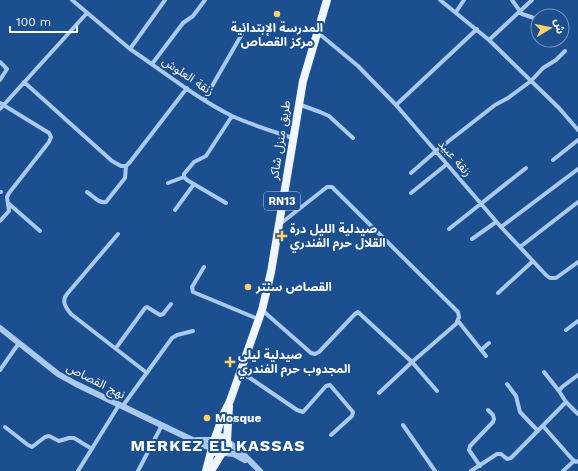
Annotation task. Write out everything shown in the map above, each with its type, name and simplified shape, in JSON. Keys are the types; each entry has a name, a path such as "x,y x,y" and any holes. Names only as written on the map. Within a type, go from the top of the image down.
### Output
{"main road":[{"name":"طريق منزل شاكر","path":"206,471 222,414 230,401 262,310 271,272 303,80 327,0"},
{"name":"طريق منزل شاكر","path":"228,442 230,401"},
{"path":"223,453 215,452 213,443 221,437 228,442"},
{"name":"RN13","path":"211,471 228,447 228,442"}],"street":[{"name":"زنقة العلوش","path":"72,0 130,49 204,100 232,116 293,138"},
{"path":"130,49 165,0"},
{"path":"152,64 182,23 193,16 205,0"},
{"path":"440,0 489,40 559,108 578,130"},
{"path":"456,12 464,0"},
{"path":"512,0 519,11 530,17"},
{"path":"489,40 532,0"},
{"path":"0,109 2,104 87,13"},
{"path":"396,105 477,29"},
{"name":"زنقة عبيد","path":"317,31 358,66 396,105 496,222 546,275 553,279 578,262"},
{"path":"204,100 242,34"},
{"path":"411,173 436,151 495,105 508,98 531,81 543,68 556,60 565,51"},
{"path":"0,62 6,67 7,70 0,80"},
{"path":"24,82 112,161 121,166 126,166"},
{"path":"87,192 99,202 106,202 126,178 126,166 187,88"},
{"path":"0,221 8,212 7,197 9,193 49,142 51,137 49,133 2,104"},
{"path":"298,104 329,116 353,138"},
{"path":"168,183 184,177 184,174 194,162 206,156 232,116"},
{"path":"553,160 578,140"},
{"path":"411,193 447,164"},
{"path":"449,229 526,168"},
{"path":"501,227 578,169"},
{"path":"184,177 226,203"},
{"path":"175,210 194,184"},
{"path":"278,226 327,187 332,187 456,311 459,316 458,321 454,326 379,393"},
{"path":"520,247 578,202"},
{"path":"8,203 40,231"},
{"path":"472,239 496,222"},
{"path":"118,234 67,294 64,301 71,314 147,373"},
{"path":"498,293 533,261"},
{"path":"204,267 192,287 193,292 258,319"},
{"path":"116,348 145,308 147,307 158,315 161,315 171,304"},
{"path":"262,310 311,353 315,354 319,352 354,314 358,312 412,362 437,391"},
{"path":"458,321 486,356"},
{"path":"566,330 578,321"},
{"name":"نهج القصاص","path":"0,328 18,344 58,374 91,392 191,439 213,443"},
{"path":"78,471 120,406 147,373 172,338 193,331"},
{"path":"481,350 489,343"},
{"path":"0,370 18,344"},
{"path":"544,372 566,402 578,414"},
{"path":"239,374 250,378 297,410 303,412 326,386 330,386 353,412 352,416 331,435"},
{"path":"559,391 576,376 578,382"},
{"path":"507,384 516,396 520,412 538,431"},
{"path":"471,471 497,454 501,454 507,459 511,458 566,402"},
{"path":"480,466 469,450 470,446 493,422 493,415 488,410"},
{"path":"138,471 162,425"},
{"path":"403,425 434,471"},
{"path":"543,426 576,461 563,471"},
{"path":"5,427 28,446 32,447 45,437 49,436 59,441 74,438 92,449"},
{"path":"228,442 240,451 260,471"},
{"path":"223,453 234,454 252,464"}],"place":[{"name":"المدرسة الإبتدائية مركز القصاص","path":"277,14"},
{"name":"صيدلية الليل درة القلال حرم الفندري","path":"282,236"},
{"name":"القصاص سنتر","path":"248,287"},
{"name":"صيدلية ليلى المجدوب حرم الفندري","path":"230,362"},
{"name":"Mosque","path":"207,418"}],"district":[{"name":"MERKEZ EL KASSAS","path":"218,445"}]}
